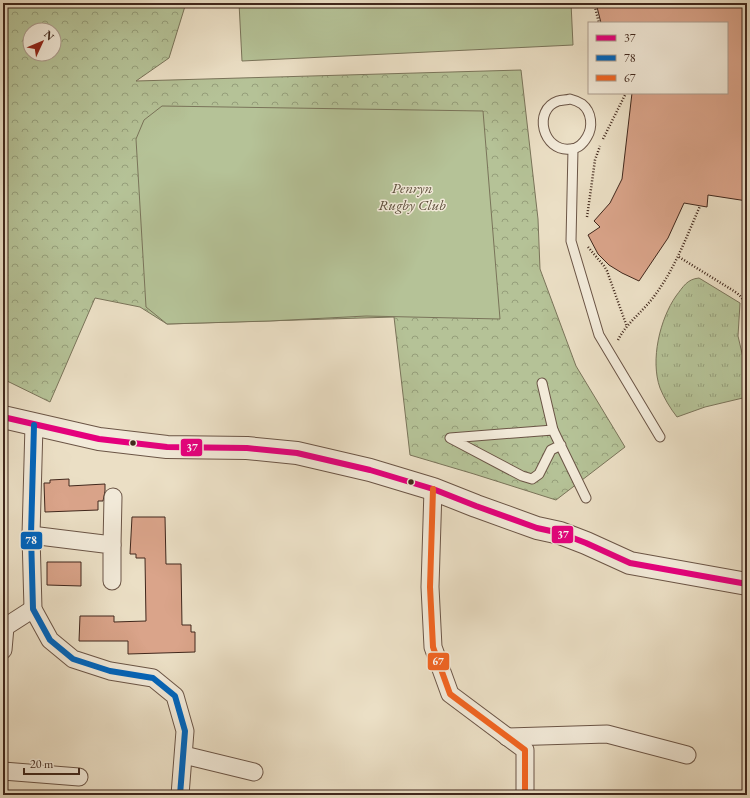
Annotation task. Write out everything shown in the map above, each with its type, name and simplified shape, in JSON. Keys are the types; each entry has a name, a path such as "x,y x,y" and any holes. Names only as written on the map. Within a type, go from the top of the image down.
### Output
{"street":[{"path":"3,417 99,439 167,447 248,448 297,453 370,470 433,489 537,528 560,533 630,563 747,584"},
{"path":"34,425 31,535 33,609 50,640 73,659 110,671 153,678 175,696 185,731 180,795"},
{"path":"433,489 430,587 433,647 450,694 525,750 525,795"},
{"path":"112,581 114,497"},
{"path":"31,535 112,545"},
{"path":"3,650 5,627 33,609"},
{"path":"507,737 606,734 687,755"},
{"path":"184,755 254,772"},
{"path":"3,771 79,777"}],"lane":[{"path":"570,99 582,104 590,115 592,128 586,139 573,149 564,150 556,147 549,140 544,130 543,117 548,108 557,101 570,99"},
{"path":"573,149 571,241 599,335 660,437"},
{"path":"542,383 553,430 586,498"},
{"path":"553,430 450,438 522,476 532,478 539,474 551,450 561,445"}],"path":[{"path":"594,3 599,22"},
{"path":"586,220 598,148 625,94"},
{"path":"611,354 622,332 652,299 675,264 700,206"},
{"path":"588,246 607,271 627,327"},
{"path":"679,257 737,293 742,298 746,307 744,319 745,336"}],"green space":[{"name":"Penryn Rugby Club","path":"3,3 186,3 169,58 136,81 521,70 538,219 540,269 576,366 625,447 556,500 410,455 394,317 167,324 140,307 95,298 50,402 3,379"},
{"path":"239,3 571,3 573,45 242,61"},
{"path":"162,106 483,111 500,319 366,316 167,324 146,307 136,139 144,120"},
{"path":"699,278 740,303 738,336 747,375 747,397 705,407 677,417 663,395 657,377 656,353 658,340 670,305 688,282"}],"building":[{"path":"596,3 747,3 747,201 708,195 707,207 684,203 668,238 639,281 609,265 598,254 588,235 600,227 594,221 610,203 622,179 632,94 728,94 728,22 601,22"},
{"path":"69,479 69,486 105,484 103,501 98,501 98,510 45,512 44,483 50,483 50,480"},
{"path":"132,517 165,517 166,564 181,564 182,625 191,625 191,632 195,632 195,652 128,654 128,641 79,641 80,616 114,616 114,622 146,621 145,558 136,558 136,554 130,554"},
{"path":"47,562 81,562 81,586 47,585"}],"transit line":[{"name":"37","path":"3,417 99,439 167,447 247,448 297,453 370,470 433,489 537,528 560,533 630,563 747,584"},
{"name":"78","path":"34,425 31,535 33,609 50,640 73,659 110,671 153,678 175,696 185,731 180,795"},
{"name":"67","path":"433,489 430,587 433,647 450,694 525,750 525,795"}]}
